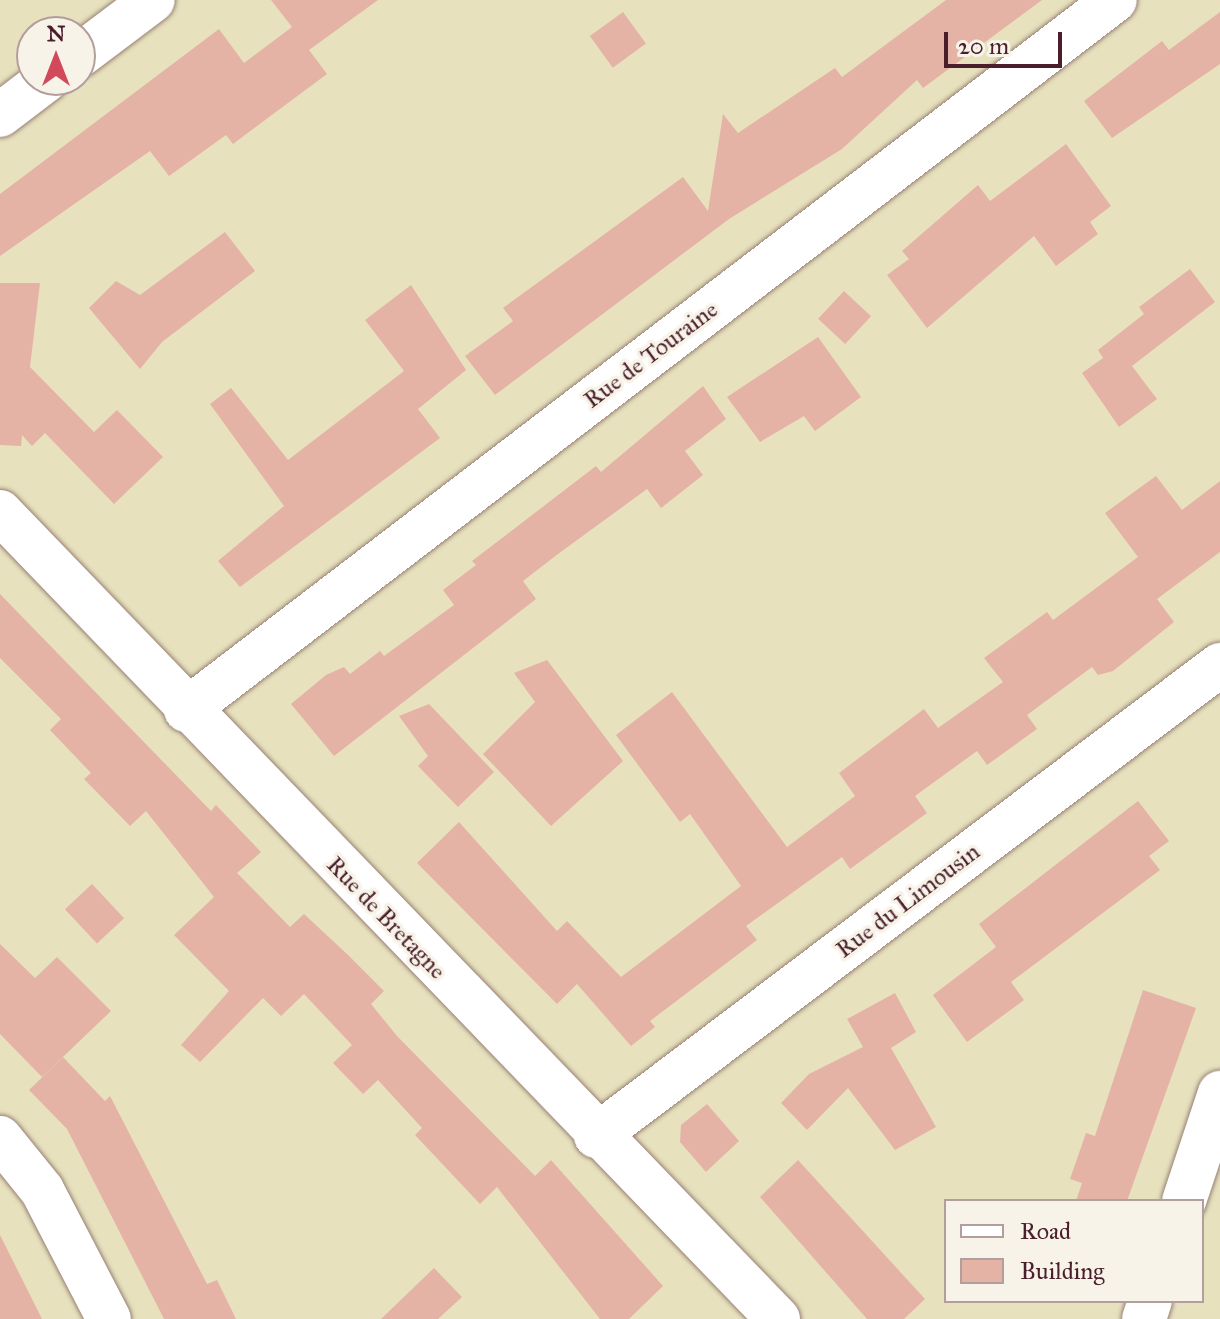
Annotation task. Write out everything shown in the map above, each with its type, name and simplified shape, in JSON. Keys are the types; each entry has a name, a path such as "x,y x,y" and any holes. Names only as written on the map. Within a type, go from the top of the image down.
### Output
{"street":[{"path":"96,43 153,0"},
{"name":"Rue de Touraine","path":"186,710 1115,0"},
{"path":"0,115 25,96"},
{"name":"Rue de Bretagne","path":"0,512 596,1136 778,1319"},
{"name":"Rue du Limousin","path":"596,1136 1220,665"},
{"path":"1185,1199 1220,1093"},
{"path":"0,1138 42,1190 109,1319"}],"building":[{"path":"271,0 378,0 309,50 327,74 233,144 226,135 169,176 150,151 0,256 0,194 219,29 244,63 292,27"},
{"path":"946,0 1042,0 923,88 917,80 842,149 729,219 495,395 465,356 513,321 503,308 683,177 708,211 723,114 738,133 835,68 842,77"},
{"path":"623,12 646,44 613,68 590,36"},
{"path":"1220,12 1220,64 1112,138 1084,101 1162,41 1169,50"},
{"path":"1066,144 1111,206 1090,222 1098,234 1056,266 1034,236 927,328 887,275 909,259 902,251 978,185 990,201"},
{"path":"225,232 255,271 162,342 140,369 89,308 116,281 140,295"},
{"path":"1190,269 1215,302 1132,366 1157,399 1119,427 1082,373 1103,358 1098,350 1144,314 1139,307"},
{"path":"0,283 40,283 30,367 94,432 117,410 163,457 114,504 45,433 32,446 22,435 21,446 0,445"},
{"path":"411,285 466,370 418,409 440,438 240,587 218,561 284,506 210,404 231,388 288,460 404,371 365,320"},
{"path":"844,291 871,316 845,344 818,319"},
{"path":"818,337 861,397 815,431 804,416 760,442 727,397"},
{"path":"703,386 726,419 685,451 703,475 661,508 647,489 558,554 523,581 536,599 334,756 291,704 326,675 344,667 350,674 380,651 384,656 454,605 443,590 476,565 472,561 596,466 601,472"},
{"path":"1156,476 1182,510 1220,481 1220,552 1157,599 1174,622 1113,671 1098,675 1092,667 1027,715 1037,729 987,765 977,751 915,796 927,813 850,869 842,857 746,926 757,940 650,1021 655,1027 631,1046 577,984 557,1004 417,863 459,822 557,931 567,921 621,977 741,886 690,814 680,822 616,735 672,692 787,847 855,796 839,773 924,709 938,728 1003,682 984,658 1047,612 1053,620 1138,557 1105,513"},
{"path":"0,594 211,811 216,805 261,852 237,873 290,927 304,914 347,954 384,991 371,1004 397,1036 535,1176 551,1160 663,1286 629,1319 600,1319 497,1187 480,1204 415,1135 422,1128 378,1080 363,1094 333,1063 352,1045 304,994 281,1016 263,998 200,1062 181,1045 229,991 174,935 214,897 146,811 130,826 84,779 91,773 50,730 61,719 0,658"},
{"path":"547,660 623,761 551,826 483,754 535,702 514,673"},
{"path":"429,704 494,772 458,807 418,766 428,756 399,716"},
{"path":"1138,801 1169,841 1149,856 1160,870 1011,982 1024,1000 967,1042 933,995 996,947 979,924"},
{"path":"92,884 124,918 97,944 65,909"},
{"path":"0,944 35,978 57,957 111,1011 42,1077 0,1034"},
{"path":"1143,990 1196,1008 1128,1199 1077,1199 1082,1183 1070,1179 1086,1133 1095,1136"},
{"path":"895,993 916,1032 891,1048 936,1127 895,1150 848,1088 807,1130 781,1103 809,1074 863,1047 847,1019"},
{"path":"63,1057 105,1101 110,1096 207,1284 217,1280 236,1319 164,1319 67,1129 29,1090"},
{"path":"707,1104 739,1141 706,1172 680,1142 681,1125"},
{"path":"798,1160 925,1299 904,1319 867,1319 760,1197"},
{"path":"0,1235 42,1319 0,1319"},
{"path":"434,1268 462,1297 438,1319 381,1319"}]}
